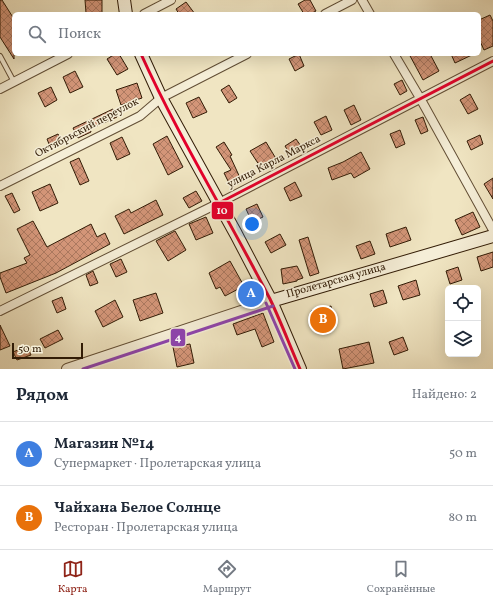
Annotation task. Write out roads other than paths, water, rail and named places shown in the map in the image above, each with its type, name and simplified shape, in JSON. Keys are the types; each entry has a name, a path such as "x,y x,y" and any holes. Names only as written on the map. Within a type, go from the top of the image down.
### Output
{"main road":[{"path":"124,0 126,12"},
{"path":"142,56 161,98 271,301 300,369"},
{"name":"Пролетарская улица","path":"271,301 493,236"}],"street":[{"path":"148,12 171,0"},
{"path":"329,12 352,0"},
{"path":"362,0 369,12"},
{"path":"0,89 64,56"},
{"name":"Октябрьский переулок","path":"0,186 140,116 161,98 243,56"},
{"path":"395,56 493,230"},
{"name":"улица Карла Маркса","path":"0,311 219,203 493,61"},
{"name":"Пролетарская улица","path":"67,369 271,301"}],"lane":[{"path":"0,56 14,82"}],"place":[{"name":"Магазин №14","path":"251,294"},
{"name":"Чайхана Белое Солнце","path":"323,320"}]}
